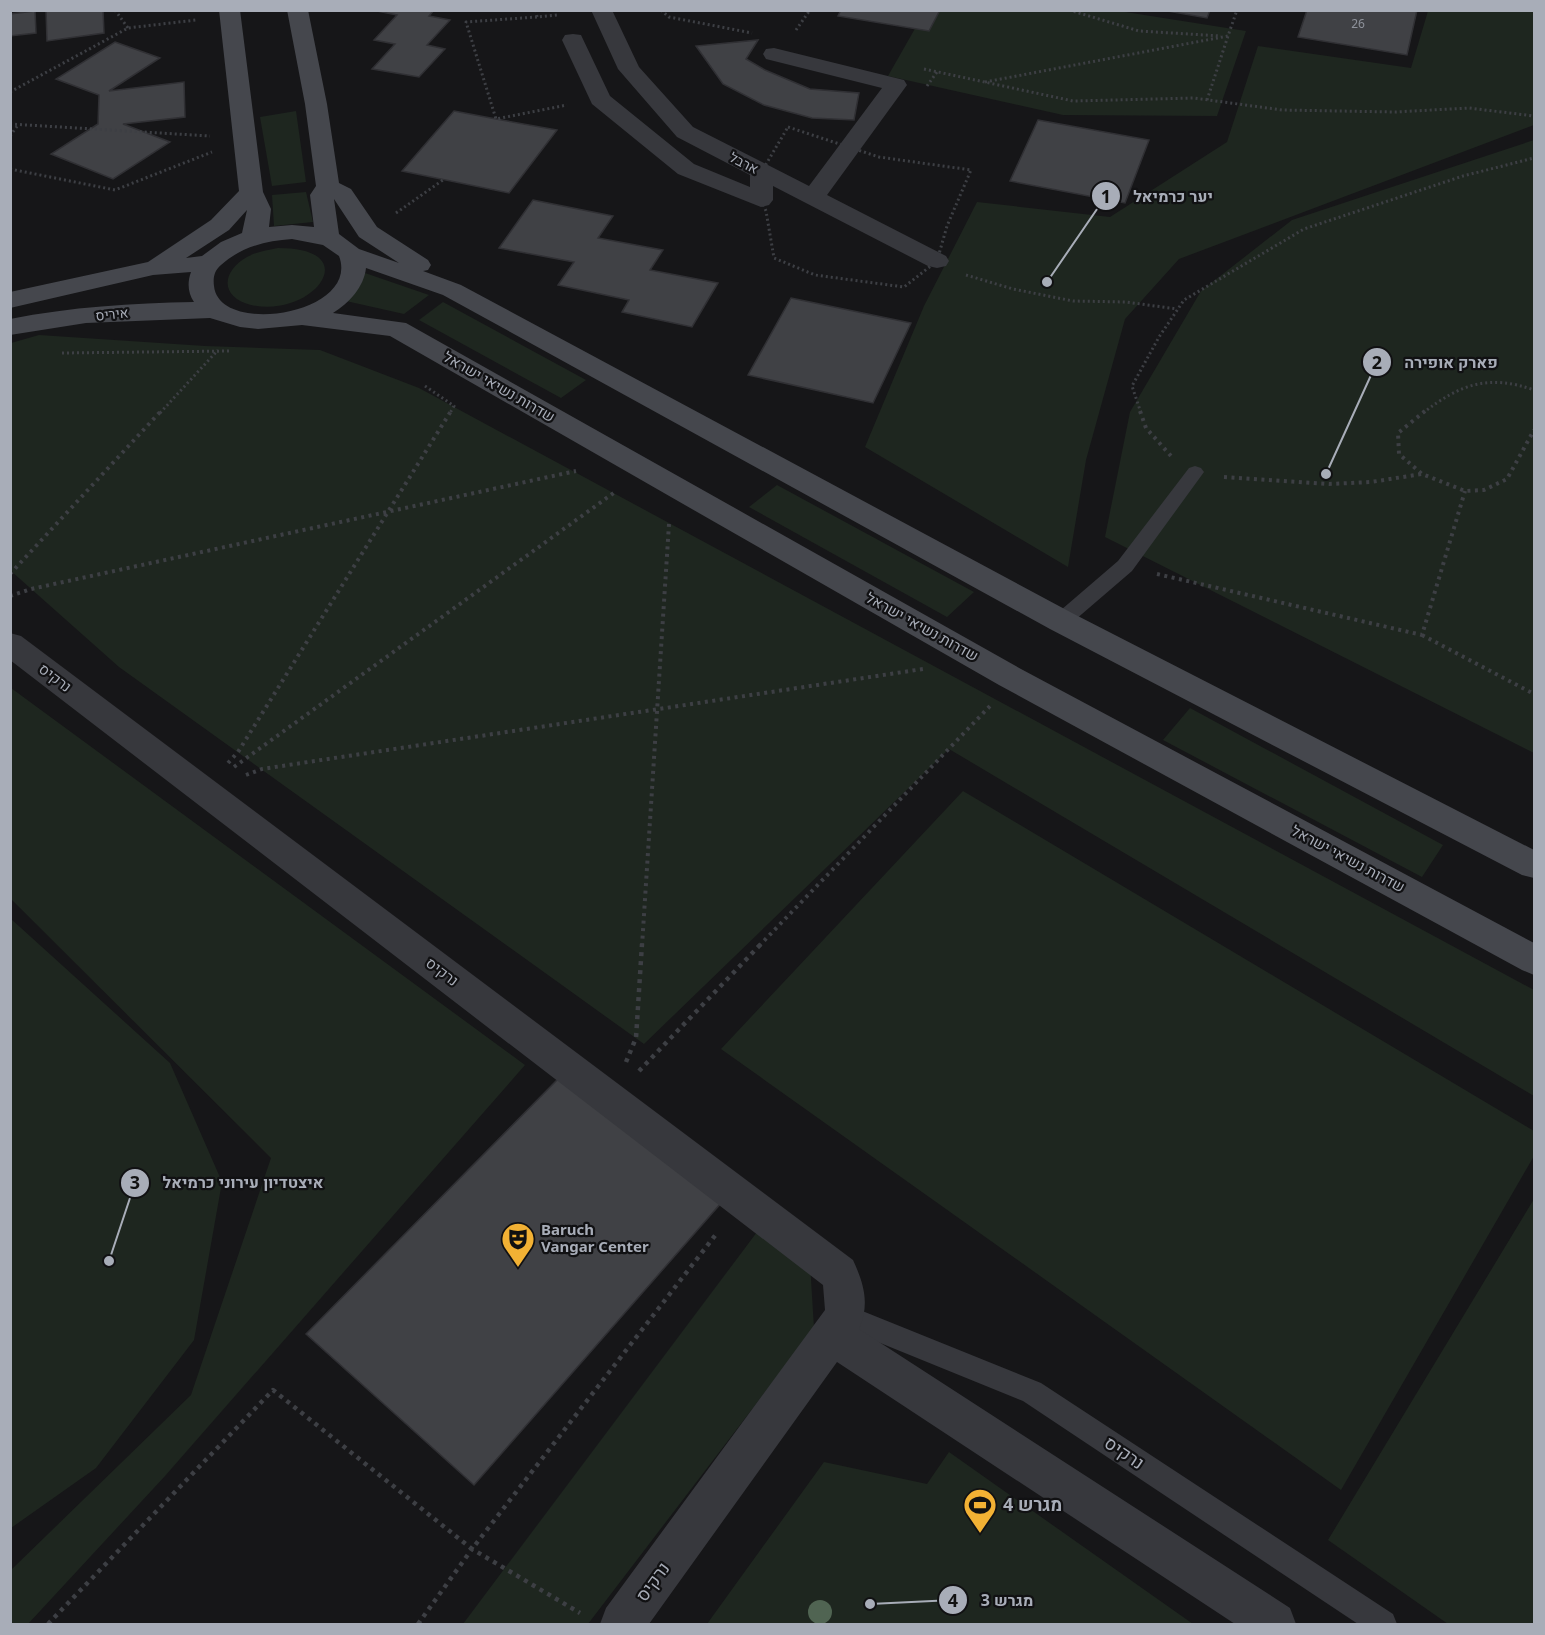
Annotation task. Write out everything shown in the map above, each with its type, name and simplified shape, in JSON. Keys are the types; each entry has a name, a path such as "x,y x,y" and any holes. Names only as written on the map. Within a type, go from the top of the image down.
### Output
{"main road":[{"path":"297,10 316,104 328,186 322,195 327,238"},
{"path":"229,13 251,192 259,202 260,220 253,237"},
{"path":"328,186 343,194 368,232 428,271 452,290"},
{"path":"153,268 220,225 251,192"},
{"path":"350,254 354,267 351,282 325,308 303,317 279,322 254,322 232,318 214,310 203,298 200,287 201,275 208,263 220,253 253,237 292,232 327,238 350,254 452,290 1061,621 1534,865"},
{"path":"10,300 153,268 208,263"},
{"name":"איריס","path":"10,327 35,322 147,310 214,310"},
{"name":"שדרות נשיאי ישראל","path":"303,317 397,329 1010,676 1534,960"}],"street":[{"name":"ארבל","path":"601,10 629,69 685,132 940,263"},
{"path":"573,40 600,99 686,169 761,200 762,171"},
{"path":"774,54 896,85 813,198"},
{"name":"נרקיס","path":"10,644 839,1273 845,1290 838,1326 606,1622"},
{"path":"838,1326 1274,1624"}],"lane":[{"path":"1061,621 1125,566 1195,472"},
{"name":"נרקיס","path":"838,1326 1032,1392 1383,1624"}],"path":[{"path":"116,10 128,28"},
{"path":"660,10 669,17 755,33"},
{"path":"794,33 810,10"},
{"path":"1069,10 1084,12 1138,31 1228,36"},
{"path":"1207,100 1237,10"},
{"path":"10,92 128,28 229,13"},
{"path":"537,17 466,22 495,119 600,99"},
{"path":"982,82 1228,36"},
{"path":"914,67 1073,101 1207,100 1282,110 1395,112 1469,108 1534,117"},
{"path":"10,124 246,138"},
{"path":"10,136 18,124"},
{"path":"10,169 115,190 246,138"},
{"path":"1422,474 1371,482 1329,484 1236,480 1195,472 1176,460 1146,428 1132,386 1184,300 1304,229 1463,176 1534,158"},
{"path":"395,213 443,180"},
{"path":"959,273 1013,289 1073,301 1126,302 1177,309"},
{"path":"10,574 226,342"},
{"path":"57,353 241,351"},
{"path":"203,790 238,752 454,406 417,380"},
{"path":"1534,390 1518,382 1475,382 1439,399 1398,433 1399,454 1422,474 1465,491 1484,490 1506,478 1534,430"},
{"path":"10,596 31,589 573,471 646,471"},
{"path":"611,1100 636,1038 669,522 646,471"},
{"path":"203,790 646,471"},
{"path":"1422,635 1465,491"},
{"path":"1125,566 1422,635 1534,694"},
{"path":"203,790 262,769 926,668"},
{"path":"611,1100 997,699 1010,676"},
{"path":"418,1624 472,1549 743,1200"},
{"path":"48,1624 273,1390 472,1549 606,1622"}],"shaded area":[{"path":"925,11 1119,11 1246,31 1217,116 1063,115 888,76"},
{"path":"1428,11 1534,11 1534,125 1179,259 1125,319 1086,460 1068,567 865,447 924,306 977,202 1110,217 1227,142 1258,46 1411,68"},
{"path":"296,111 306,182 272,186 260,117"},
{"path":"1534,140 1534,753 1105,537 1130,412 1201,291 1292,220"},
{"path":"306,192 313,222 274,226 272,195"},
{"path":"278,248 305,251 320,259 325,270 321,282 310,293 294,302 274,307 251,305 234,296 228,284 232,270 238,263 250,255"},
{"path":"365,273 429,295 404,314 346,301"},
{"path":"443,302 586,380 561,398 419,320"},
{"path":"39,335 205,346 320,350 419,388 1534,990 1534,1096 949,749 644,1044 119,667 11,571 11,343"},
{"path":"777,485 974,592 947,617 749,507"},
{"path":"11,688 525,1065 165,1476 28,1624 11,1624 11,1570 191,1395 271,1158 11,899"},
{"path":"1190,708 1443,845 1422,877 1163,740"},
{"path":"963,791 1534,1131 1534,1156 1341,1490 721,1049"},
{"path":"10,918 170,1063 222,1182 194,1340 96,1468 11,1528"},
{"path":"1534,1199 1534,1624 1448,1624 1328,1540"},
{"path":"766,1220 810,1263 814,1328 588,1624 463,1624"},
{"path":"949,1452 1193,1624 707,1624 824,1462 927,1484"}],"building":[{"path":"46,10 103,10 104,33 47,41"},
{"path":"372,10 434,10 429,16 450,20 427,45 445,49 419,77 372,69 395,44 374,40 397,15"},
{"path":"841,10 940,10 929,31 838,16"},
{"path":"1162,10 1210,10 1207,18"},
{"path":"1307,10 1417,10 1407,55 1298,37"},
{"path":"35,11 36,33 10,36 10,14"},
{"path":"758,40 746,59 765,70 810,89 859,93 854,120 812,118 764,105 723,84 696,46"},
{"path":"115,42 160,58 109,91 184,82 185,117 123,124 170,142 113,179 51,154 98,124 99,95 56,79"},
{"path":"454,111 557,130 509,193 402,171"},
{"path":"1038,120 1149,140 1125,203 1010,181"},
{"path":"533,200 613,216 598,238 663,250 650,270 718,283 692,327 622,312 629,300 558,285 574,262 499,248"},
{"path":"791,298 911,323 873,403 748,375"},
{"name":"Baruch Vangar Center","path":"558,1079 722,1202 474,1485 306,1334"}],"place":[{"name":"יער כרמיאל","path":"1047,282"},
{"name":"פארק אופירה","path":"1326,474"},
{"name":"איצטדיון עירוני כרמיאל","path":"109,1261"},
{"name":"Baruch Vangar Center","path":"518,1268"},
{"name":"מגרש 4","path":"980,1534"},
{"name":"מגרש 3","path":"870,1604"}]}
